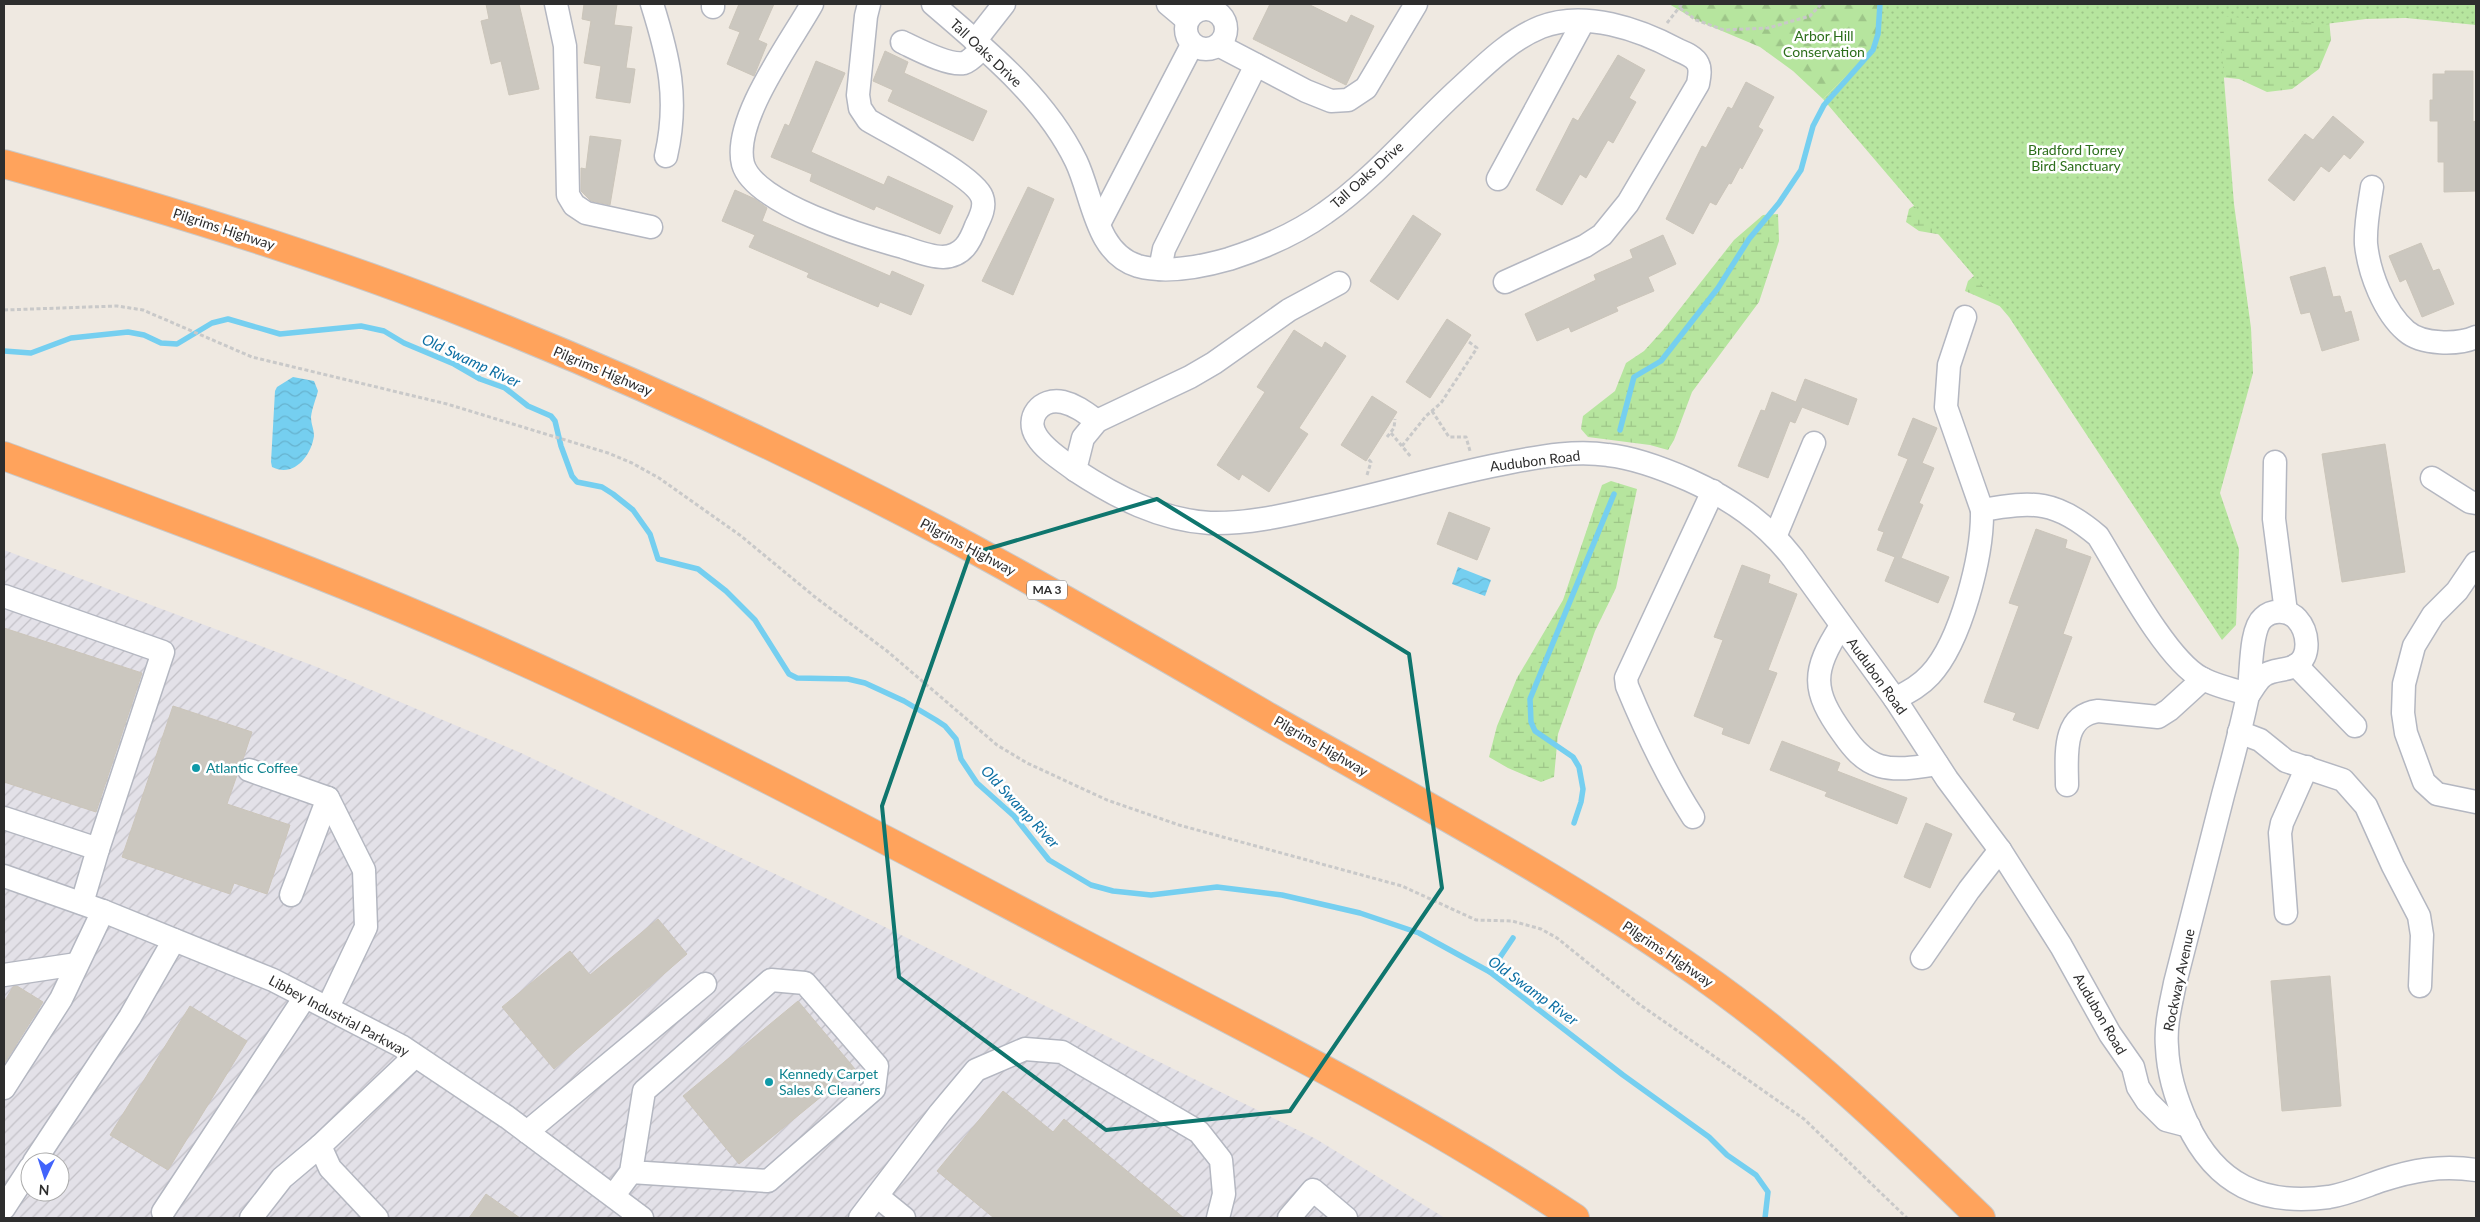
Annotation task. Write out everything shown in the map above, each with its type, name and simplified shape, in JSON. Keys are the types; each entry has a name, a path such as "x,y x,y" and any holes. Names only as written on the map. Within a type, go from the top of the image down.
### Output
{"highway":[{"name":"Pilgrims Highway","path":"4,164 249,236 445,305 701,414 949,536 1079,607 1524,863 1639,933 1726,993 1807,1057 1909,1148 1981,1218"},
{"path":"4,456 186,523 384,601 514,657 649,721 870,832 1356,1086 1457,1143 1575,1218"}],"street":[{"path":"556,4 565,46 568,195 574,205 586,212 651,227"},
{"path":"652,4 666,48 673,96 672,132 666,156"},
{"path":"812,4 762,88 745,130 741,151 743,166 756,184 799,212 865,237 921,252 943,257 956,254 968,246 983,211 983,198 967,178 868,120 860,108 858,95 866,16 869,4"},
{"name":"Tall Oaks Drive","path":"932,4 979,44 1029,94 1064,138 1077,162 1105,238 1119,256 1141,267 1160,269 1213,264 1256,250 1290,234 1325,213 1353,190 1500,51 1541,27 1561,22 1622,26 1656,38 1694,58 1698,65 1698,84 1628,203 1602,235 1585,246 1505,282"},
{"path":"902,42 942,59 964,63 979,44 1004,4"},
{"path":"1168,4 1187,20"},
{"path":"1220,46 1226,36 1227,26 1219,13 1208,10 1194,12 1187,20 1184,28 1186,37 1192,45 1201,48 1220,46 1306,91 1331,101 1348,100 1366,88 1416,4"},
{"path":"1498,179 1583,22"},
{"path":"1099,224 1192,45"},
{"path":"1160,269 1164,249 1256,65"},
{"path":"2372,187 2366,219 2366,245 2375,278 2384,300 2396,320 2407,332 2421,338 2454,342 2476,337"},
{"path":"1075,470 1083,438 1097,420 1190,377 1214,363 1289,310 1339,283"},
{"path":"1896,699 1920,685 1929,677 1953,639 1970,590 1981,528 1982,510 1946,407 1949,365 1965,317"},
{"name":"Audubon Road","path":"1097,420 1073,405 1062,402 1045,404 1037,409 1033,417 1032,426 1043,446 1106,490 1130,503 1169,516 1210,523 1247,521 1298,512 1483,468 1533,458 1576,454 1609,455 1637,462 1678,475 1738,505 1775,537 1793,558 1896,699 1937,764 2000,850 2061,946 2110,1034 2133,1067 2138,1087 2158,1114 2166,1120 2189,1126"},
{"path":"1775,537 1814,443"},
{"path":"2275,462 2274,519 2286,612 2295,616 2302,624 2307,637 2306,649 2296,665 2355,726"},
{"path":"2432,478 2470,502 2476,503"},
{"path":"1693,817 1668,779 1627,686 1626,678 1713,491"},
{"path":"1982,510 2018,504 2036,504 2066,514 2086,526 2098,536 2176,657 2204,680 2249,694"},
{"path":"2476,563 2457,591 2433,616 2414,646 2404,684 2403,713 2406,733 2424,782 2437,794 2476,802"},
{"path":"4,596 163,652 82,903"},
{"name":"Rockway Avenue","path":"2286,612 2274,612 2263,618 2258,625 2254,638 2249,694 2175,983 2167,1034 2169,1064 2176,1094 2189,1126 2210,1162 2233,1182 2255,1190 2292,1198 2311,1199 2344,1194 2410,1172 2429,1168 2450,1166 2476,1170"},
{"path":"1841,626 1826,648 1819,673 1821,699 1827,712 1854,750 1868,761 1893,768 1937,764"},
{"name":"Rockway Avenue","path":"2249,694 2262,676 2274,670 2296,665"},
{"path":"2067,786 2067,739 2072,726 2079,717 2098,711 2158,717 2204,680"},
{"path":"2239,732 2260,740 2286,761 2307,766 2343,780 2366,806 2393,866 2420,916 2422,935 2420,986"},
{"path":"2286,913 2280,833 2282,822 2307,766"},
{"path":"249,770 328,798 364,870 366,927 328,1007"},
{"path":"291,895 328,798"},
{"path":"4,818 98,849"},
{"path":"1922,958 1968,890 2000,850"},
{"name":"Libbey Industrial Parkway","path":"4,876 103,911 273,980 401,1046 414,1057 527,1132 614,1195 642,1218"},
{"path":"4,1088 61,999 103,911"},
{"path":"41,1152 130,1017 174,940"},
{"path":"4,975 77,964"},
{"path":"614,1195 630,1172 644,1091 772,980 805,983 876,1066 874,1089 768,1181 630,1172"},
{"path":"527,1132 705,984"},
{"path":"163,1212 305,997"},
{"path":"860,1218 940,1112 976,1070 1025,1049 1062,1052 1199,1132 1221,1160 1224,1194 1218,1218"},
{"path":"251,1218 282,1178 320,1146 414,1057"},
{"name":"Audubon Road","path":"2133,1067 2169,1064"},
{"path":"320,1146 330,1168 365,1214"},
{"path":"4,1208 20,1183"},
{"path":"1289,1218 1312,1190 1346,1218"},
{"path":"877,1196 904,1218"}],"path":[{"path":"1680,8 1696,20 1724,30 1776,26 1810,16 1821,4"},
{"path":"4,310 117,306 156,315 258,359 359,381 516,424 608,453 652,474 741,536 821,601 887,651 997,745 1027,764 1107,800 1179,825 1417,891 1476,920 1526,923 1558,938 1640,1004 1804,1119 1907,1218"},
{"path":"1402,446 1421,421 1441,403 1478,348 1469,342"},
{"path":"1432,411 1449,436 1466,437 1468,442"},
{"path":"1386,437 1391,433 1395,419"},
{"path":"1391,433 1411,457"},
{"path":"1368,459 1371,462 1369,467"}],"highlighted area":[{"path":"1157,499 1409,654 1442,888 1290,1111 1106,1130 899,977 882,806 970,554"}],"shaded area":[{"path":"4,550 317,667 521,753 836,903 1316,1139 1445,1218 4,1218"}],"green space":[{"name":"Arbor Hill Conservation","path":"1669,4 1880,4 1878,34 1873,50 1823,99 1793,71 1760,47 1696,20"},
{"name":"Bradford Torrey Bird Sanctuary","path":"1880,4 2476,4 2476,25 2406,18 2366,19 2325,24 2219,16 2234,204 2251,328 2253,373 2220,493 2239,549 2236,625 2222,640 2009,317 1823,99 1873,50 1878,34"},
{"path":"2204,10 2329,19 2331,40 2319,69 2292,89 2267,92 2239,79 2220,77 2020,315 1965,291 1968,281 1982,269 1955,237 1919,231 1906,222 1909,209"},
{"path":"1778,214 1779,241 1759,302 1692,392 1674,440 1668,450 1650,445 1588,437 1581,429 1583,416 1615,391 1626,363 1644,351 1664,329 1734,240 1763,215"},
{"path":"1611,481 1637,489 1616,588 1595,631 1558,734 1554,777 1541,782 1508,768 1489,757 1497,726 1517,678 1563,600 1602,485"}],"water":[{"path":"293,377 314,381 318,391 311,417 314,436 309,451 300,463 287,470 280,470 272,467 271,462 275,391 277,387"},
{"path":"1458,567 1491,580 1485,596 1452,584"}],"building":[{"path":"486,4 519,4 539,89 509,95 501,61 491,64 481,21 489,19"},
{"path":"584,4 617,4 614,25 632,27 626,68 635,69 630,103 596,98 601,66 584,63 591,21 582,19"},
{"path":"739,4 774,4 758,40 767,44 754,76 727,64 740,32 729,28"},
{"path":"1270,4 1308,4 1347,23 1351,15 1374,26 1346,85 1253,39"},
{"path":"885,51 908,62 904,73 987,111 973,141 888,101 893,90 873,81"},
{"path":"1618,55 1645,70 1629,98 1636,102 1613,143 1608,140 1586,178 1580,174 1562,205 1536,190 1573,118 1578,121"},
{"path":"816,61 845,73 811,152 884,185 888,176 953,206 940,234 876,206 874,210 810,181 812,174 771,157 785,124 789,126"},
{"path":"2445,71 2473,71 2473,122 2476,121 2476,191 2444,192 2444,162 2438,162 2438,121 2430,121 2430,100 2433,100 2433,74 2445,74"},
{"path":"1746,82 1774,97 1758,127 1763,130 1742,169 1740,167 1716,205 1710,202 1693,234 1666,219 1702,146 1706,148 1728,107 1732,109"},
{"path":"2333,116 2364,142 2350,159 2344,154 2329,172 2321,166 2294,201 2268,180 2305,134 2313,140"},
{"path":"590,136 621,140 610,205 591,201 581,191 581,168 586,169"},
{"path":"1028,187 1054,199 1013,295 982,281"},
{"path":"735,190 755,199 767,208 762,221 890,276 892,271 924,285 911,315 880,302 878,307 807,277 809,273 749,247 755,235 722,221"},
{"path":"1413,215 1441,234 1398,300 1370,281"},
{"path":"1663,235 1676,264 1648,277 1654,291 1616,307 1618,311 1571,332 1569,327 1537,341 1525,314 1596,280 1594,275 1633,258 1630,250"},
{"path":"2421,243 2433,271 2439,269 2454,304 2422,317 2406,279 2400,282 2389,256"},
{"path":"2325,267 2333,297 2340,296 2345,313 2351,311 2359,340 2322,351 2310,312 2301,314 2290,277"},
{"path":"1447,319 1471,335 1430,398 1406,382"},
{"path":"1294,330 1322,348 1325,342 1346,356 1299,428 1308,434 1269,492 1242,474 1239,480 1217,465 1265,392 1257,387"},
{"path":"1805,379 1857,399 1848,425 1802,407 1795,423 1790,421 1768,478 1738,466 1761,410 1765,411 1772,392 1796,402"},
{"path":"1372,396 1397,412 1366,461 1341,445"},
{"path":"1913,418 1937,428 1922,463 1934,468 1919,503 1923,505 1901,558 1949,577 1938,603 1885,581 1895,557 1877,550 1884,532 1878,530 1908,459 1898,455"},
{"path":"2385,444 2405,572 2342,582 2322,454"},
{"path":"1449,512 1490,528 1477,560 1437,544"},
{"path":"2036,529 2067,540 2065,548 2091,557 2063,634 2072,637 2038,729 2013,720 2016,713 1984,702 2019,606 2009,603"},
{"path":"1742,565 1770,575 1768,583 1797,594 1768,670 1777,673 1749,744 1722,734 1724,728 1694,716 1723,640 1714,637"},
{"path":"4,628 142,673 96,812 4,782"},
{"name":"Atlantic Coffee","path":"173,706 252,732 243,759 237,766 237,775 227,804 290,825 267,894 234,883 230,894 122,857"},
{"path":"1782,741 1840,763 1837,771 1907,798 1897,824 1825,796 1827,792 1770,770"},
{"path":"1926,823 1952,834 1930,888 1904,877"},
{"path":"658,919 687,954 554,1069 502,1007 570,951 590,975"},
{"path":"2330,976 2341,1106 2282,1111 2271,981"},
{"path":"17,986 43,1002 4,1064 4,1002 13,987"},
{"name":"Kennedy Carpet Sales & Cleaners","path":"798,1001 855,1069 739,1164 683,1096"},
{"path":"190,1006 247,1041 168,1170 110,1135"},
{"path":"1003,1091 1053,1132 1064,1119 1184,1218 994,1218 937,1171"},
{"path":"486,1194 520,1218 469,1218"}],"waterway":[{"path":"1620,430 1634,377 1661,361 1718,288 1749,239 1779,203 1801,170 1813,126 1824,105 1873,50 1878,34 1880,4"},
{"name":"Old Swamp River","path":"4,351 31,353 71,338 128,332 144,335 161,343 177,344 212,323 228,319 280,334 361,326 384,331 404,343 454,364 480,379 505,388 528,406 551,416 555,421 561,446 572,476 577,482 602,487 633,510 650,534 658,559 698,569 726,591 755,620 789,674 797,678 848,679 865,683 904,701 945,726 956,739 961,759 977,783 1014,816 1049,860 1091,885 1113,891 1151,895 1217,887 1282,895 1360,913 1419,933 1490,972 1623,1075 1709,1137 1727,1155 1756,1175 1768,1192 1765,1218"},
{"path":"1574,823 1583,789 1579,767 1573,757 1535,731 1531,722 1530,699 1614,494"},
{"path":"1490,972 1513,938"}],"place":[{"name":"Atlantic Coffee","path":"196,768"},
{"name":"Kennedy Carpet Sales & Cleaners","path":"769,1082"}]}
